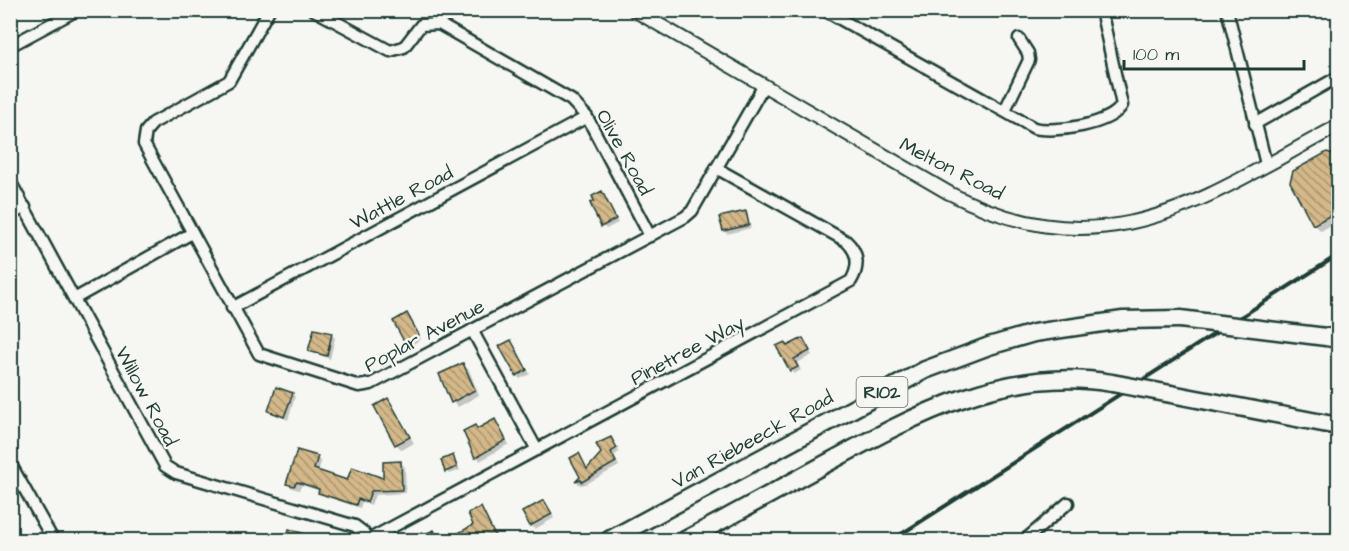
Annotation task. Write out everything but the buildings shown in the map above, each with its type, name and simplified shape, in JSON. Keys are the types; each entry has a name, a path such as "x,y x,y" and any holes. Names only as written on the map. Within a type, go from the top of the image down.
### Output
{"main road":[{"name":"Van Riebeeck Road","path":"609,540 925,370 989,346 1034,333 1115,321 1179,319 1332,338"},
{"name":"R102","path":"685,540 890,428 946,402 999,386 1078,379 1112,383 1338,426"}],"street":[{"path":"10,46 77,10"},
{"name":"Poplar Avenue","path":"269,10 229,81 153,123 146,131 146,149 254,349 264,357 359,386 371,384 688,214 764,85"},
{"name":"Olive Road","path":"314,10 390,51 404,47 422,25 440,24 572,99 587,117 650,236"},
{"path":"824,10 1034,128 1048,131 1108,118 1119,111 1122,97 1101,10"},
{"path":"1227,10 1254,124 1266,164"},
{"name":"Melton Road","path":"637,11 961,199 1002,215 1046,225 1102,227 1149,219 1202,199 1338,126"},
{"path":"1005,110 1029,60 1028,53 1019,39"},
{"path":"1254,124 1338,77"},
{"name":"Wattle Road","path":"232,309 587,117"},
{"name":"Pinetree Way","path":"368,540 844,287 854,277 857,258 846,241 716,168"},
{"name":"Willow Road","path":"10,182 168,469 356,526 368,540"},
{"path":"10,215 25,207"},
{"path":"74,299 192,233"},
{"path":"472,330 537,450"},
{"path":"10,463 53,540"},
{"path":"1025,540 1068,503"}],"railway":[{"path":"892,540 1338,255"}]}
